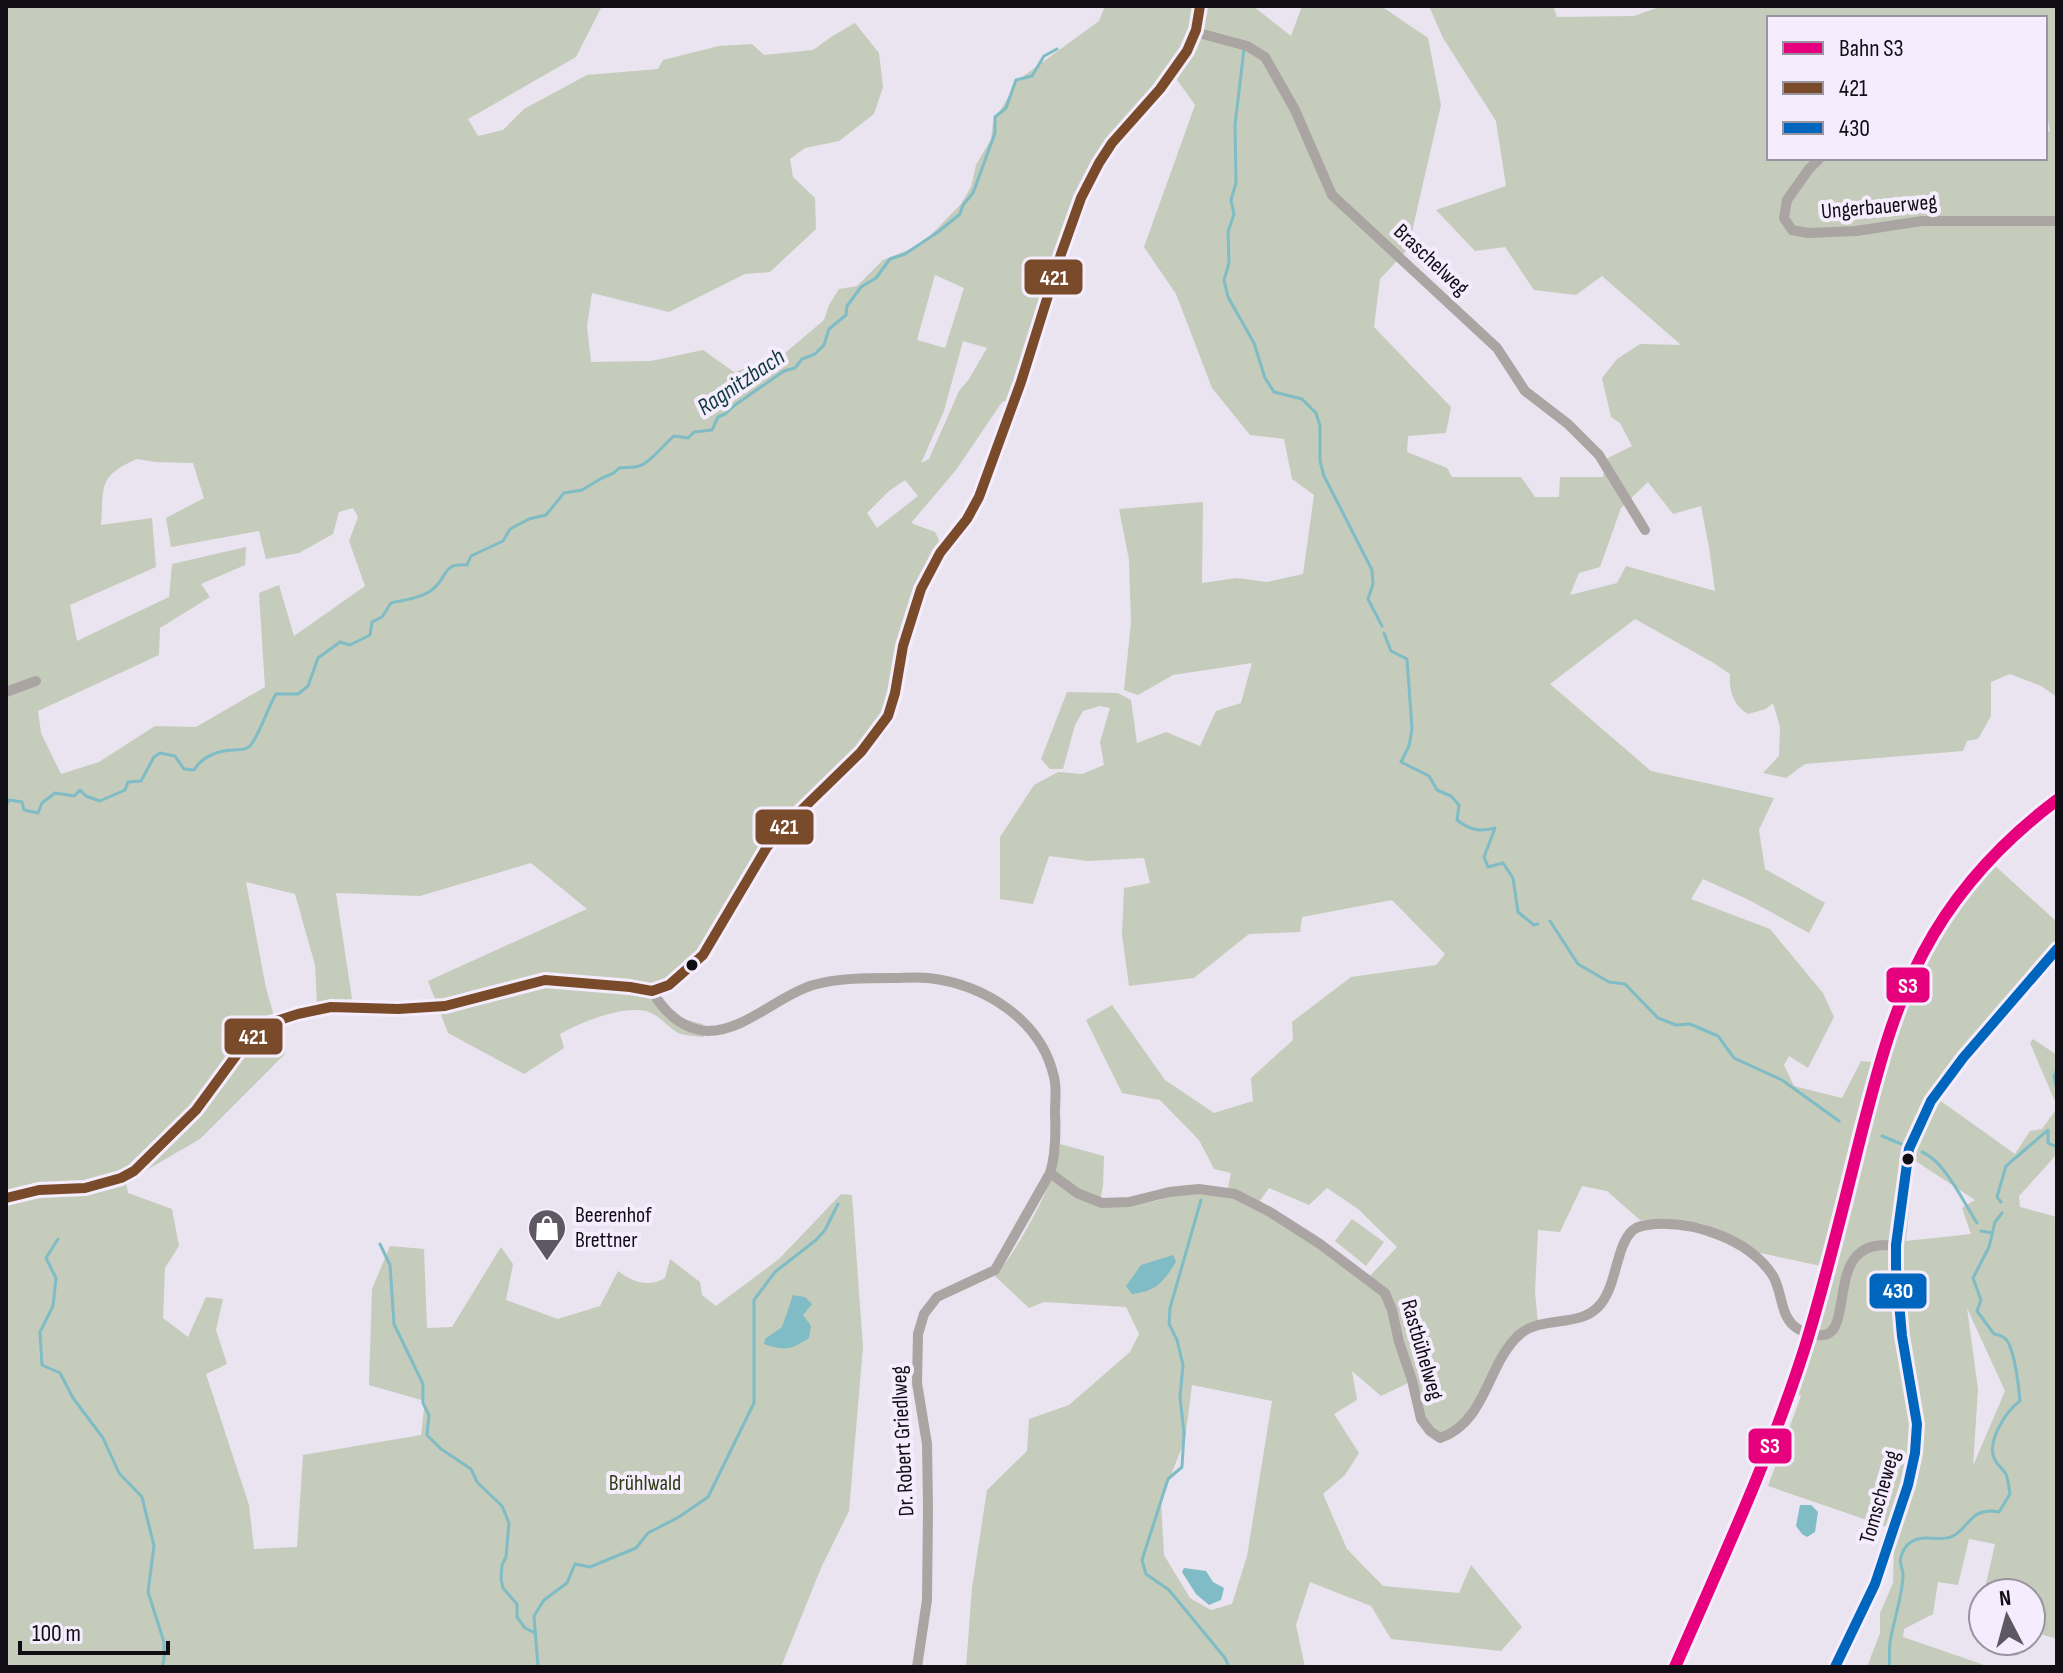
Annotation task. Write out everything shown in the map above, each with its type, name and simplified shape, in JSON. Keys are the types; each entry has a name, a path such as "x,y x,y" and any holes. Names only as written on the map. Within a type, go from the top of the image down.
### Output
{"street":[{"path":"6,1198 39,1190 85,1188 134,1171 196,1110 246,1042 270,1023 331,1007 398,1009 445,1006 545,980 652,991 669,985 691,967 703,955 767,847 792,818 861,752 888,716 903,646 921,589 940,553 967,519 979,497 1077,207 1100,161 1123,128 1175,73 1195,32 1200,6"},
{"name":"Braschelweg","path":"1195,32 1247,46 1265,57 1295,110 1332,195 1497,348 1525,391 1568,424 1599,455 1645,530"},
{"name":"Ungerbauerweg","path":"1818,160 1787,200 1784,218 1792,230 1808,233 1856,231 1922,221 2057,221"},
{"path":"6,692 36,681"},
{"name":"Tomscheweg","path":"1835,1667 1875,1584 1908,1485 1915,1453 1917,1424 1902,1336 1896,1268 1896,1245 1909,1149 1931,1101 1963,1058 2057,949"},
{"path":"652,991 658,1003 684,1026 708,1031 728,1028 812,985 830,982 928,978 981,992 1014,1013 1033,1033 1050,1062 1055,1079 1056,1130 1050,1173"},
{"name":"Rastbühelweg","path":"1050,1173 1077,1193 1102,1203 1129,1202 1169,1192 1199,1189 1235,1194 1320,1244 1385,1293 1421,1419 1440,1438 1453,1434 1467,1420 1482,1400 1505,1352 1521,1334 1538,1324 1589,1314 1598,1308 1605,1299 1626,1237 1636,1227 1665,1224 1701,1227 1732,1241 1757,1259 1773,1277 1784,1309 1795,1328 1820,1335 1828,1334 1838,1321 1844,1279 1860,1252 1870,1247 1896,1245"},
{"name":"Dr. Robert Griedlweg","path":"917,1667 927,1600 928,1508 927,1444 917,1383 918,1334 924,1314 937,1297 995,1270 1050,1173"}],"green space":[{"name":"Brühlwald","path":"6,6 602,6 576,57 468,119 478,136 503,130 524,109 587,75 658,69 663,60 719,46 752,44 764,55 813,50 855,23 879,53 883,87 874,114 839,141 805,148 790,159 793,177 815,198 816,229 770,272 745,274 669,312 592,293 587,326 591,362 651,361 703,350 734,372 778,359 824,320 839,289 857,286 883,260 921,245 961,204 971,187 976,165 991,139 993,123 1018,80 1099,21 1105,6 1253,6 1291,36 1302,6 1381,6 1428,38 1441,105 1408,249 1380,279 1374,327 1451,407 1446,433 1408,436 1407,452 1447,468 1452,477 1521,477 1535,497 1559,497 1560,477 1603,477 1606,459 1632,446 1620,423 1611,417 1602,378 1617,359 1640,344 1681,345 1602,276 1576,295 1534,290 1505,247 1475,251 1436,210 1506,186 1496,121 1443,38 1429,6 1553,6 1557,17 1634,16 1662,6 2057,6 2057,697 2041,686 2010,674 1991,682 1991,716 1978,739 1967,741 1963,751 1805,764 1786,778 1763,773 1779,756 1780,727 1773,703 1766,709 1748,714 1733,697 1730,674 1635,619 1550,684 1651,771 1774,798 1759,830 1765,869 1825,903 1809,933 1703,879 1691,899 1770,929 1823,993 1834,1017 1808,1068 1789,1056 1784,1065 1794,1086 1842,1098 1861,1061 1872,1062 1821,1266 1756,1252 1720,1230 1700,1223 1640,1220 1607,1191 1582,1186 1560,1232 1538,1230 1535,1292 1538,1324 1521,1334 1482,1400 1453,1434 1430,1431 1412,1381 1381,1396 1352,1371 1357,1400 1334,1414 1359,1453 1345,1475 1323,1494 1347,1549 1383,1586 1459,1593 1471,1565 1522,1627 1501,1651 1391,1639 1371,1606 1310,1582 1296,1625 1305,1667 966,1667 972,1588 987,1490 1027,1451 1029,1419 1069,1405 1130,1352 1139,1334 1126,1307 1044,1302 1029,1308 995,1276 1014,1250 1045,1194 1060,1144 1104,1156 1099,1206 1134,1205 1160,1200 1169,1192 1228,1188 1231,1173 1214,1169 1199,1140 1160,1100 1122,1093 1086,1020 1112,1005 1165,1080 1214,1113 1253,1101 1251,1078 1293,1040 1292,1022 1351,977 1436,965 1445,954 1392,900 1302,917 1300,932 1249,934 1194,978 1129,986 1122,935 1124,888 1150,883 1144,858 1088,861 1049,856 1033,904 1000,899 1000,837 1034,785 1058,772 1082,774 1104,765 1100,742 1110,708 1100,706 1083,711 1075,725 1063,769 1050,769 1041,759 1067,692 1118,693 1131,700 1137,743 1166,732 1200,746 1216,711 1241,703 1252,663 1173,675 1138,695 1124,690 1131,623 1129,560 1119,509 1203,502 1202,583 1237,578 1267,582 1303,574 1314,495 1292,479 1284,439 1250,435 1212,388 1176,294 1144,247 1195,105 1170,70 1090,180 1030,351 1025,354 1008,400 1002,402 956,470 911,523 935,532 942,546 916,589 897,653 886,733 838,783 824,780 788,814 758,853 704,943 677,972 645,995 672,1013 703,1024 704,1037 678,1033 646,1011 613,1013 560,1034 564,1048 524,1074 448,1033 428,981 587,909 531,863 420,896 336,893 352,999 317,1004 315,965 295,894 246,882 266,988 285,1054 200,1139 126,1182 128,1193 172,1209 179,1246 165,1268 163,1318 188,1337 206,1297 223,1299 216,1330 227,1364 206,1374 249,1505 254,1549 297,1547 303,1455 421,1435 425,1401 369,1385 372,1289 390,1246 424,1249 427,1328 452,1327 501,1247 513,1264 506,1300 558,1319 600,1306 618,1271 641,1282 653,1283 665,1278 670,1259 700,1282 702,1295 716,1306 779,1259 841,1194 852,1195 863,1347 849,1511 821,1568 781,1667 7,1667","holes":["935,275 964,288 945,348 917,340","963,341 987,348 959,391 929,459 921,463 944,411","137,459 193,463 204,498 166,518 171,547 259,531 266,559 299,553 333,534 339,512 353,508 358,517 349,541 365,586 294,636 279,585 259,593 265,687 196,727 155,726 99,762 61,774 41,733 38,711 159,655 160,628 210,597 201,584 245,565 246,547 172,564 169,597 77,641 70,605 156,567 152,518 101,525 105,484 124,465","905,480 918,496 877,528 867,513","1648,482 1673,514 1701,506 1715,591 1626,566 1617,583 1570,595 1579,573 1600,567 1621,508","1269,1188 1309,1205 1327,1188 1358,1209 1397,1247 1367,1279 1257,1205","1192,1385 1272,1401 1247,1556 1232,1604 1211,1610 1190,1598 1164,1555 1161,1501 1185,1439"]},
{"path":"1993,864 2057,922 2057,943 1991,1016 1931,1094 2015,1154 2030,1131 2042,1129 2057,1108 2057,1154 2019,1196 2020,1207 2057,1217 2057,1639 2047,1636 2047,1577 1988,1577 1995,1544 1969,1539 1958,1585 1938,1582 1933,1614 1904,1629 1903,1637 1990,1667 1867,1667 1880,1633 1880,1613 1893,1583 1894,1544 1899,1531 1768,1486 1801,1396 1797,1394 1897,1024 1938,940","holes":["1914,1160 1975,1200 1962,1208 1971,1234 1906,1241","1967,1308 2005,1391 1973,1466 1978,1389"]},
{"path":"2033,1039 2057,1055 2057,1106 2030,1043"},
{"path":"1352,1219 1384,1242 1366,1266 1335,1241"}],"water":[{"path":"1173,1255 1176,1262 1158,1284 1148,1291 1132,1294 1126,1286 1141,1265"},
{"path":"793,1295 805,1297 812,1304 803,1315 811,1326 809,1338 787,1348 764,1344 765,1339 782,1327"},
{"path":"1800,1505 1811,1505 1818,1512 1815,1532 1807,1537 1796,1526"},
{"path":"1184,1568 1206,1571 1213,1582 1224,1588 1221,1600 1209,1605 1196,1594 1182,1572"}],"waterway":[{"name":"Ragnitzbach","path":"6,806 9,800 22,802 24,810 38,813 42,803 55,793 74,796 80,790 100,801 125,790 128,782 141,781 154,757 160,753 175,756 184,769 194,770 215,753 248,748 276,694 298,694 308,686 318,658 340,642 350,645 370,635 372,622 382,617 391,603 429,592 452,566 467,565 471,556 503,541 510,529 529,519 546,515 564,493 582,490 619,468 643,464 674,436 688,438 694,432 712,430 718,417 784,371 795,368 802,359 815,354 824,345 829,329 846,315 847,306 861,287 876,278 890,259 905,254 960,214 973,193 995,133 995,117 1006,108 1016,80 1032,76 1044,56 1057,49"},
{"path":"1244,49 1235,125 1236,183 1231,200 1234,214 1228,232 1229,263 1224,280 1228,297 1254,343 1265,378 1274,392 1302,399 1316,413 1324,476 1372,570 1373,584 1368,599 1382,626"},
{"path":"1384,633 1391,651 1407,659 1412,729 1409,746 1401,762 1429,776 1437,790 1451,796 1459,805 1457,820 1475,829 1495,828 1484,857 1488,867 1503,863 1513,878 1518,912 1534,925 1538,924"},
{"path":"1550,921 1578,964 1609,982 1625,984 1658,1018 1676,1025 1690,1024 1718,1036 1734,1058 1782,1080 1839,1121"},
{"path":"2057,1069 2054,1076 2057,1090"},
{"path":"2001,1202 1997,1197 2006,1166 2048,1130 2048,1143 2057,1147"},
{"path":"1882,1136 1906,1146"},
{"path":"1922,1152 1946,1173 1977,1223"},
{"path":"1201,1200 1170,1308 1169,1324 1177,1340 1183,1365 1180,1397 1184,1433 1182,1467 1168,1479 1142,1560 1146,1574 1169,1590 1229,1667"},
{"path":"538,1667 534,1616 544,1600 567,1583 575,1564 590,1567 636,1548 648,1533 708,1497 754,1403 754,1300 775,1272 825,1230 838,1204"},
{"path":"1889,1667 1890,1642 1903,1583 1901,1560 1904,1549 1916,1539 1953,1536 1976,1515 1999,1512 2010,1494 2006,1474 1995,1460 1993,1443 1999,1427 2020,1401 2016,1372 2008,1342 1994,1334 1977,1311 1981,1300 1973,1278 1989,1247 1995,1222 2002,1213"},
{"path":"1981,1231 1992,1233"},
{"path":"58,1239 46,1258 56,1278 53,1306 40,1332 42,1365 60,1373 73,1398 103,1438 119,1473 142,1497 154,1546 148,1592 164,1642 162,1667"},
{"path":"380,1244 390,1265 394,1324 423,1384 423,1403 429,1415 427,1435 441,1449 471,1469 477,1482 502,1506 509,1523 506,1557 502,1565 503,1588 517,1604 517,1617 525,1628 535,1633"}],"rail line":[{"name":"S3","path":"1675,1667 1744,1509 1791,1388 1821,1293 1880,1062 1912,974 1950,909 1981,869 2017,833 2057,800"}],"transit line":[{"name":"421","path":"6,1198 39,1190 85,1188 134,1171 196,1110 246,1042 270,1023 331,1007 398,1009 445,1006 545,980 652,991 669,985 703,955 767,847 861,752 888,716 903,646 921,589 940,553 967,519 979,497 1021,382 1081,198 1112,143 1160,89 1187,51 1196,30 1200,6"},
{"name":"430","path":"1835,1667 1875,1584 1908,1485 1915,1453 1917,1424 1902,1336 1896,1268 1896,1245 1909,1149 1931,1101 1963,1058 2057,949"}],"place":[{"name":"Beerenhof Brettner","path":"547,1262"}]}
